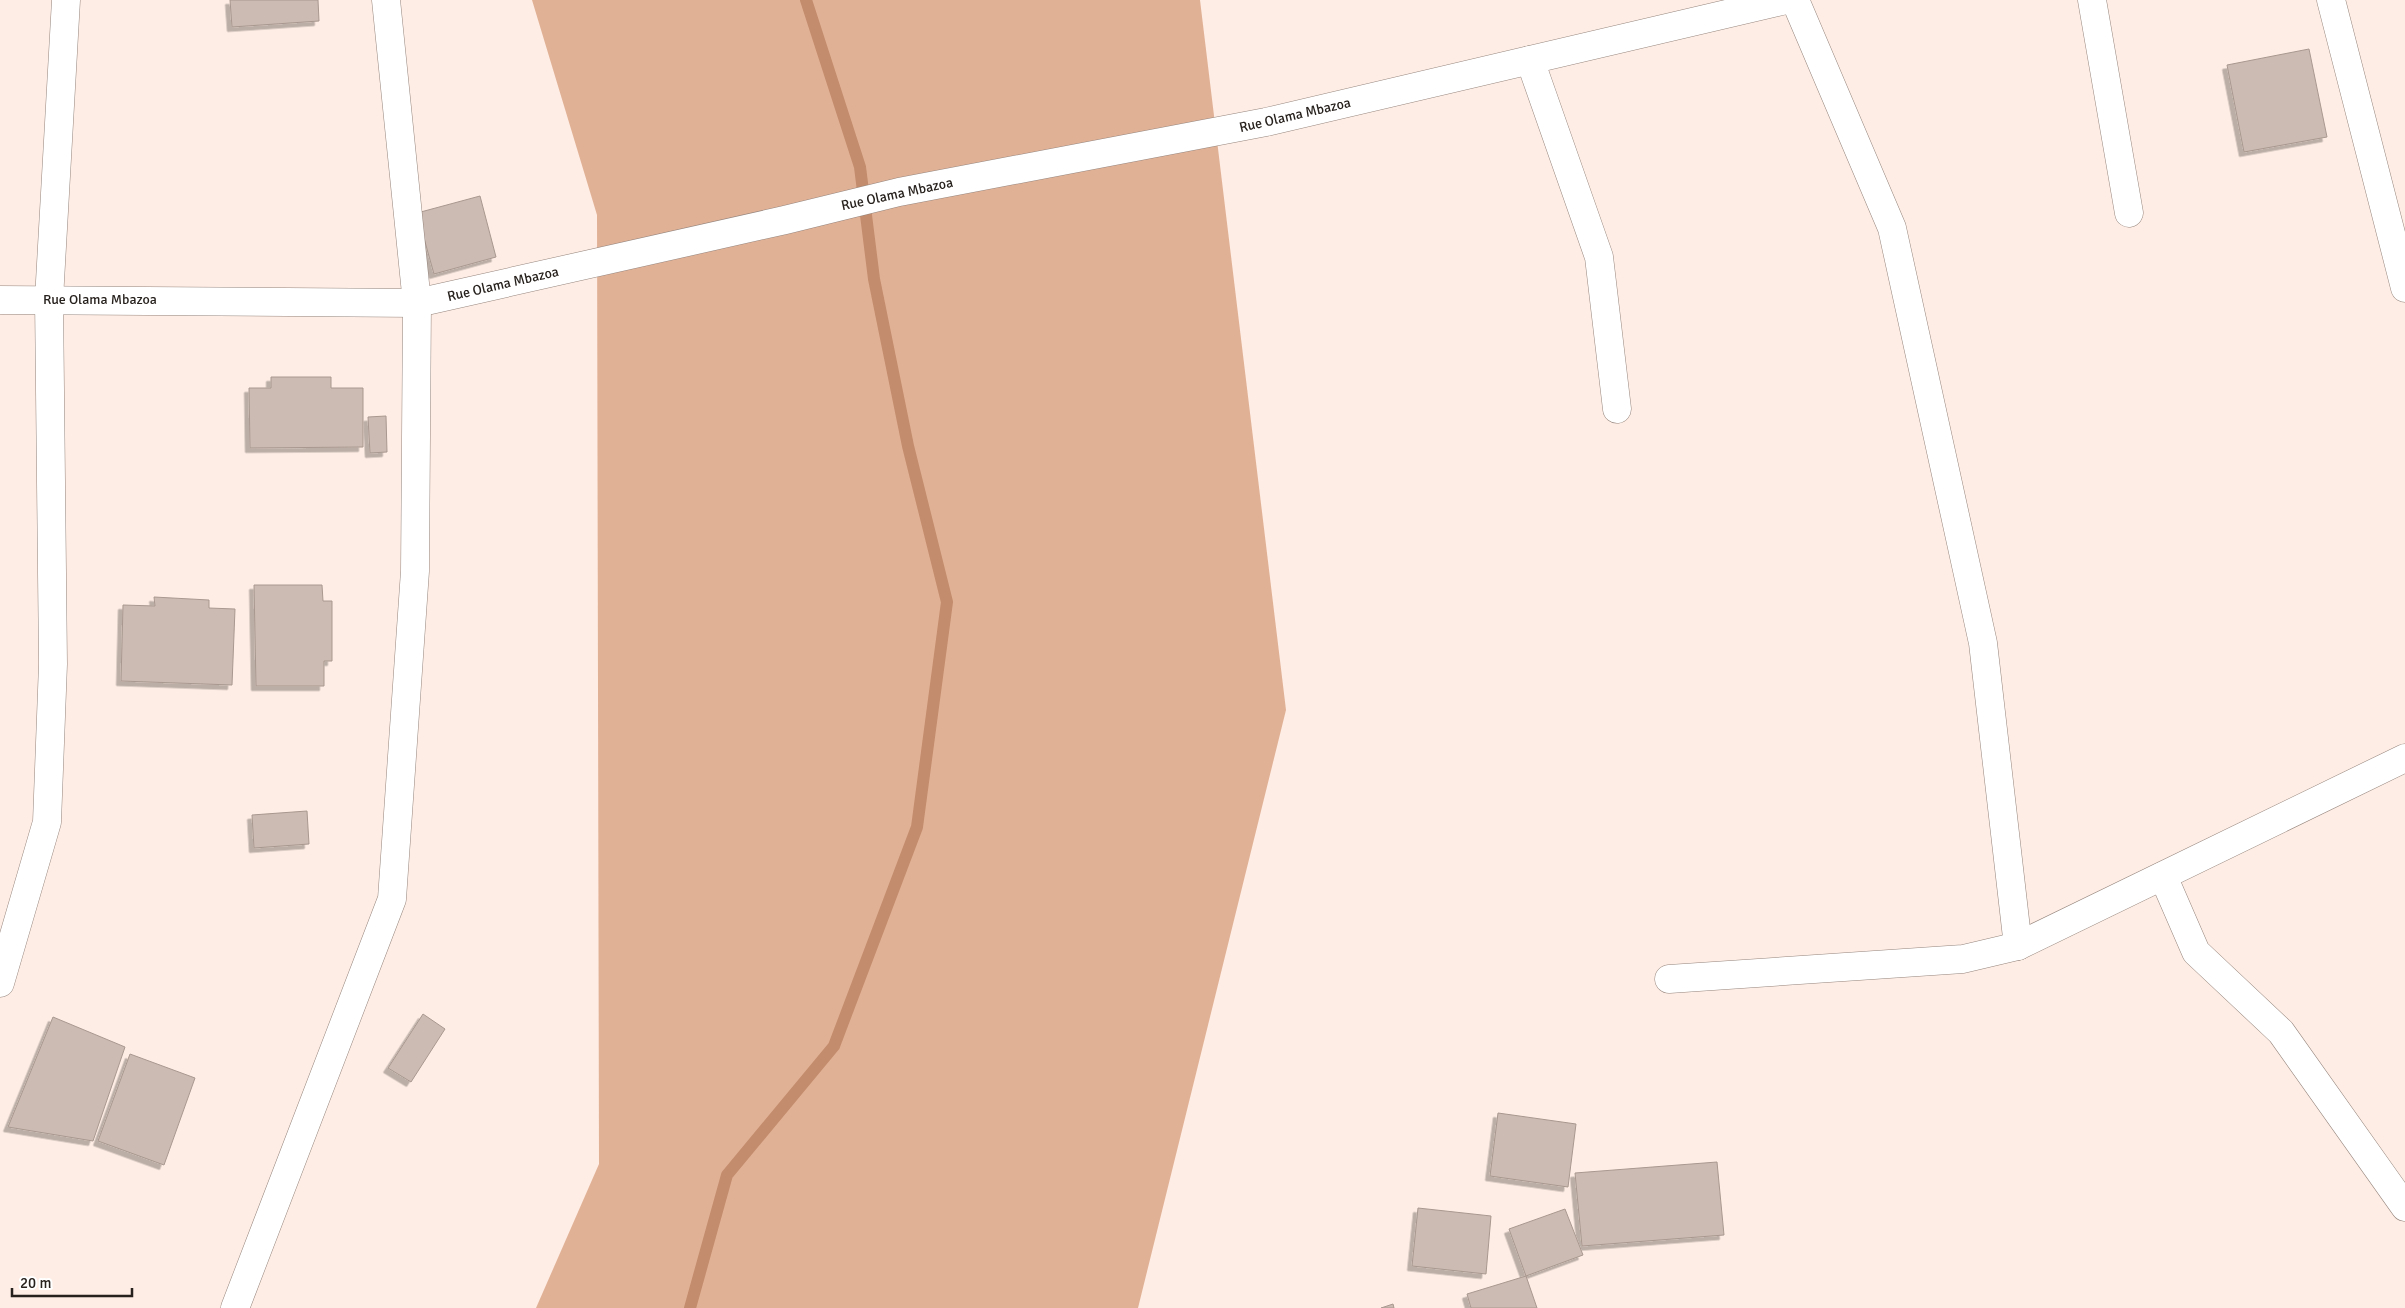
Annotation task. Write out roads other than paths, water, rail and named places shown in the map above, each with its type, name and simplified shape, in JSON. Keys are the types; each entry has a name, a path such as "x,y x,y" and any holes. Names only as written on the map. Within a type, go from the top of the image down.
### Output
{"street":[{"path":"0,983 48,822 53,664 49,299 66,0"},
{"path":"235,1308 392,899 415,571 417,303 386,0"},
{"name":"Rue Olama Mbazoa","path":"0,300 417,303 785,220 898,192 1266,122 1786,0"},
{"path":"1795,0 1892,228 1983,643 2018,946"},
{"path":"2092,0 2129,213"},
{"path":"2331,0 2405,288"},
{"path":"1530,60 1599,257 1617,409"},
{"path":"1669,979 1963,959 2018,946 2405,758"},
{"path":"2163,876 2196,952 2281,1032 2405,1207"}],"waterway":[{"path":"690,1308 727,1175 834,1046 917,827 947,602 908,446 874,279 860,167 806,0"}]}
